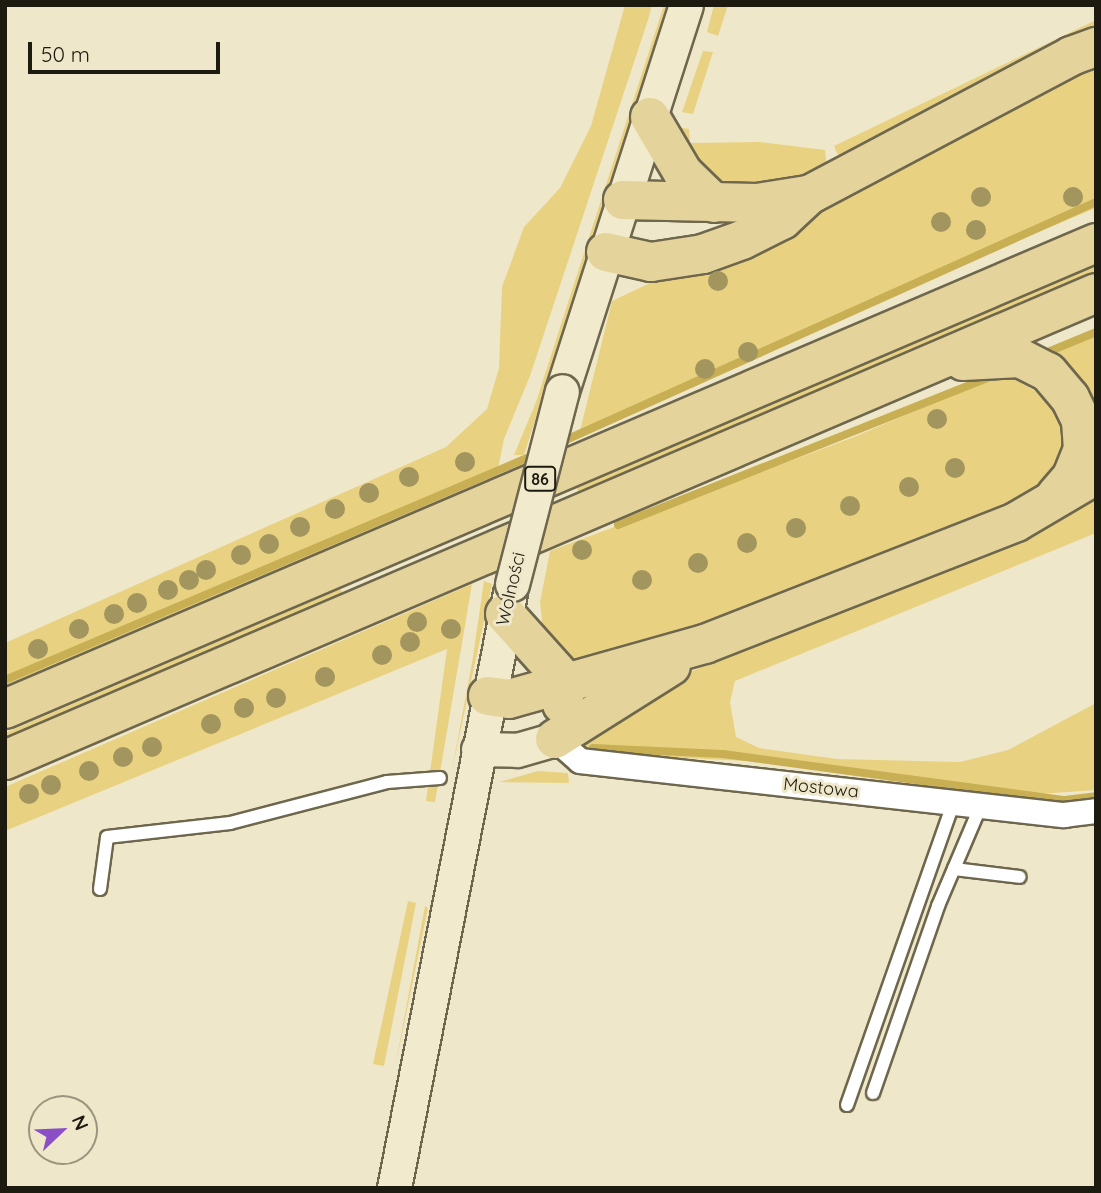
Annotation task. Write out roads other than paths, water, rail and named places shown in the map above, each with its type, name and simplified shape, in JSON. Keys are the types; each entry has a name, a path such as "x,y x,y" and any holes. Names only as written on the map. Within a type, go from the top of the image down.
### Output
{"main road":[{"path":"606,252 651,262 703,254 782,220 809,195 1096,47"},
{"path":"650,117 683,173 714,203"},
{"path":"623,200 757,203 809,195"},
{"name":"86","path":"5,709 1096,243"},
{"path":"5,760 1096,293"},
{"path":"936,362 1020,358 1048,372 1070,398 1081,421 1083,449 1071,478 1046,506"},
{"path":"488,696 509,699 705,644 1046,506 1096,475"},
{"path":"508,599 567,683 555,738"},
{"path":"555,738 705,644"}],"street":[{"name":"Wolności","path":"394,1188 508,599 562,391 686,5"},
{"path":"478,749 517,750 555,738"},
{"name":"Mostowa","path":"555,738 580,761 1064,815 1096,811"}],"lane":[{"path":"100,889 107,837 230,824 387,782 440,778"},
{"path":"847,1105 954,802"},
{"path":"873,1093 954,869 981,805"},
{"path":"954,869 1020,877"}],"waterway":[{"path":"559,443 1096,202"},
{"path":"1043,354 1096,332"},
{"path":"618,525 992,376"},
{"path":"5,680 534,455"},
{"path":"593,748 723,754 1065,800 1096,796"}]}
